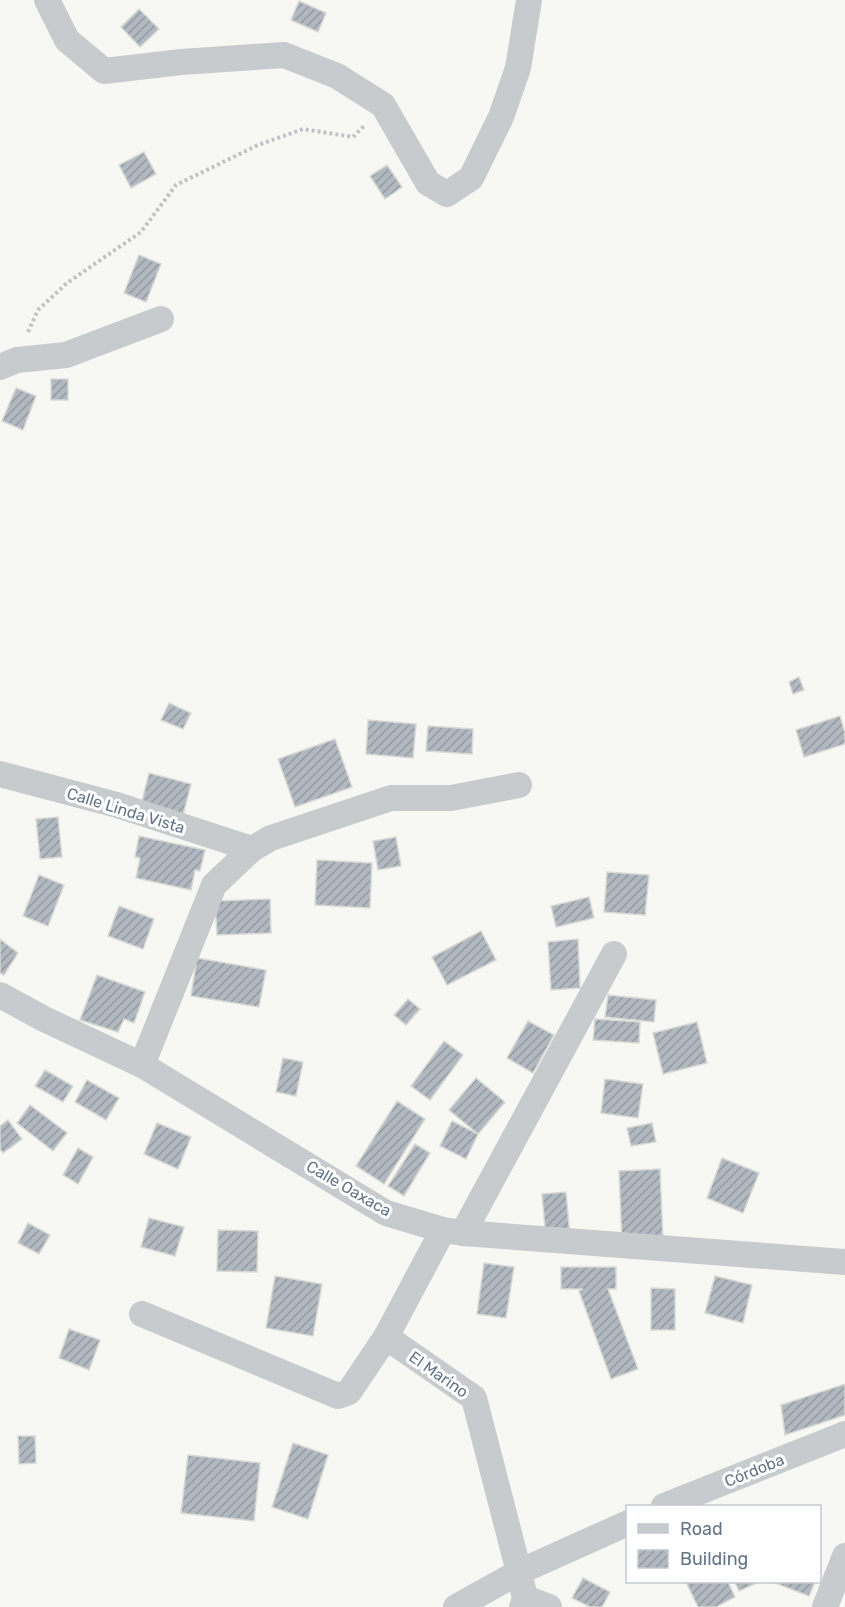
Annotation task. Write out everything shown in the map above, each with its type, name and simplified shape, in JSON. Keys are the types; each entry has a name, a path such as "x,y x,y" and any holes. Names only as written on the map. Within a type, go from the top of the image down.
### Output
{"street":[{"path":"47,0 67,40 104,70 284,55 338,76 383,105 428,183 447,194 471,178 501,117 518,68 529,0"},
{"path":"9,364 66,355 160,319"},
{"name":"Calle Linda Vista","path":"0,774 117,805 252,849"},
{"path":"142,1065 214,885 252,849 271,838 391,798 451,798 519,785"},
{"path":"142,1314 338,1396 349,1392 453,1232 614,954"},
{"name":"Calle Oaxaca","path":"0,995 142,1065 386,1213 453,1232 845,1262"},
{"name":"El Marino","path":"386,1337 474,1398 519,1572 532,1604"},
{"name":"Córdoba","path":"667,1505 845,1434"},
{"path":"456,1607 519,1572 626,1523"},
{"path":"825,1607 845,1556"}],"path":[{"path":"9,364 38,310 67,283 141,232 176,185 258,145 303,129 353,137 383,105"}],"building":[{"path":"299,1 326,13 318,32 291,20"},
{"path":"139,9 159,29 140,47 121,27"},
{"path":"144,152 156,174 131,188 119,165"},
{"path":"387,165 402,187 385,199 370,176"},
{"path":"139,255 161,264 146,302 124,293"},
{"path":"51,379 68,379 68,400 51,400"},
{"path":"16,388 36,396 23,430 2,421"},
{"path":"799,677 804,690 793,694 789,682"},
{"path":"169,703 191,713 183,729 161,720"},
{"path":"840,716 845,733 845,744 804,757 796,730"},
{"path":"368,720 416,724 413,758 366,754"},
{"path":"428,726 473,729 472,754 426,751"},
{"path":"335,739 352,787 295,807 278,759"},
{"path":"149,773 191,784 183,815 141,805"},
{"path":"58,817 62,857 40,859 36,819"},
{"path":"139,836 205,850 200,871 195,870 191,890 136,878 140,858 135,857"},
{"path":"396,837 401,866 378,870 373,841"},
{"path":"317,860 372,863 370,908 315,905"},
{"path":"607,872 649,875 645,915 604,912"},
{"path":"39,875 64,885 48,926 23,916"},
{"path":"589,897 594,918 556,927 551,906"},
{"path":"270,899 271,933 217,935 215,901"},
{"path":"119,906 154,919 143,949 108,936"},
{"path":"481,931 496,960 447,985 432,957"},
{"path":"0,939 18,953 4,975 0,973"},
{"path":"578,939 580,988 551,990 548,942"},
{"path":"197,958 266,970 259,1007 191,996"},
{"path":"97,975 145,992 134,1023 124,1019 118,1032 80,1020"},
{"path":"608,995 656,1000 654,1022 605,1017"},
{"path":"408,999 420,1009 406,1025 394,1015"},
{"path":"595,1019 640,1022 639,1043 593,1040"},
{"path":"528,1021 554,1035 533,1073 507,1058"},
{"path":"697,1022 707,1063 663,1074 653,1033"},
{"path":"444,1041 463,1055 430,1100 411,1086"},
{"path":"283,1058 303,1062 296,1096 276,1092"},
{"path":"45,1070 73,1086 63,1102 35,1086"},
{"path":"476,1078 505,1102 478,1134 449,1110"},
{"path":"605,1079 643,1084 638,1118 601,1113"},
{"path":"87,1080 119,1098 106,1120 75,1102"},
{"path":"397,1101 425,1119 384,1184 356,1166"},
{"path":"30,1105 67,1133 53,1151 17,1123"},
{"path":"8,1120 22,1139 3,1153 0,1149 0,1126"},
{"path":"452,1121 478,1134 466,1159 440,1146"},
{"path":"157,1123 191,1137 178,1169 144,1154"},
{"path":"652,1123 656,1142 631,1146 627,1128"},
{"path":"415,1144 430,1153 404,1196 388,1186"},
{"path":"78,1148 93,1157 78,1184 63,1175"},
{"path":"722,1158 759,1173 743,1213 707,1198"},
{"path":"660,1169 663,1240 622,1242 619,1171"},
{"path":"566,1192 570,1237 546,1239 542,1194"},
{"path":"149,1218 184,1227 175,1256 141,1247"},
{"path":"28,1223 50,1235 39,1254 18,1243"},
{"path":"218,1230 258,1231 257,1272 217,1271"},
{"path":"484,1263 514,1267 506,1318 477,1314"},
{"path":"561,1267 616,1267 616,1289 608,1289 638,1369 611,1379 579,1291 583,1289 561,1289"},
{"path":"275,1276 322,1284 313,1336 266,1328"},
{"path":"715,1276 752,1285 743,1323 705,1313"},
{"path":"651,1288 675,1289 675,1330 651,1330"},
{"path":"69,1329 100,1340 89,1370 59,1358"},
{"path":"845,1384 845,1415 785,1435 781,1405"},
{"path":"18,1436 35,1436 36,1463 19,1464"},
{"path":"293,1443 328,1455 308,1519 272,1507"},
{"path":"188,1455 260,1463 254,1521 181,1513"},
{"path":"583,1578 610,1592 602,1607 590,1607 572,1598"},
{"path":"686,1583 728,1583 735,1597 716,1607 698,1607"},
{"path":"735,1583 757,1583 739,1591"},
{"path":"775,1583 815,1583 809,1596"}]}
